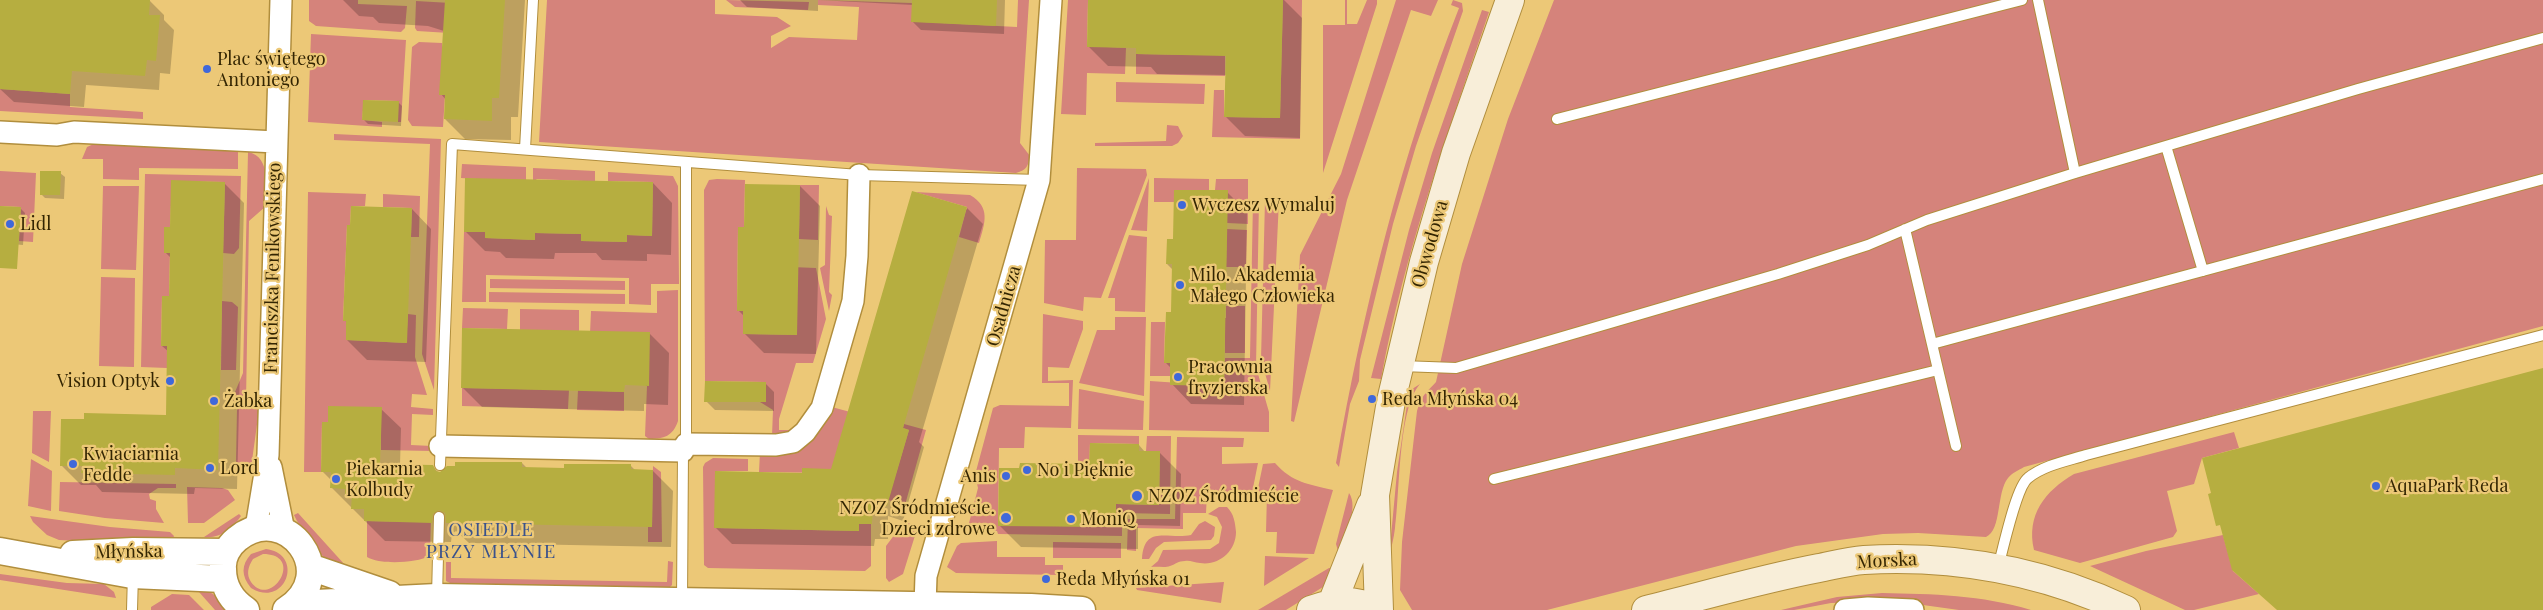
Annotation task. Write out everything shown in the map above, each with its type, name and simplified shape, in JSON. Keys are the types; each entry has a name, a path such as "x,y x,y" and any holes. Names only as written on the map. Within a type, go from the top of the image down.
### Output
{"main road":[{"name":"Obwodowa","path":"1379,610 1375,496 1399,366 1424,262 1456,154 1510,0"},
{"name":"Obwodowa","path":"1322,606 1375,496"},
{"name":"Morska","path":"1646,610 1796,572 1862,560 1931,559 1998,567 2046,578 2126,610"},
{"path":"1322,606 1357,602 1379,610"}],"street":[{"name":"Franciszka Fenikowskiego","path":"256,528 268,455 280,0"},
{"name":"Osadnicza","path":"925,608 926,576 1039,180 1051,0"},
{"name":"Franciszka Fenikowskiego","path":"0,132 57,135 74,132 276,142"},
{"path":"440,456 776,445 793,442 805,432 822,408 853,301 860,175"},
{"name":"Franciszka Fenikowskiego","path":"268,455 284,531"},
{"path":"241,608 228,593 223,580 222,566 226,552 244,533 256,528 270,527 284,531 294,537 302,546 310,567 305,594 291,607"},
{"name":"Młyńska","path":"0,551 32,557 133,563 223,580"},
{"name":"Młyńska","path":"133,563 226,552"},
{"path":"310,567 399,597"},
{"path":"291,607 399,597 437,597 682,601 925,608 1047,607 1082,610"},
{"path":"1845,610 1868,608 1913,610"}],"lane":[{"path":"525,149 533,0"},
{"path":"1557,119 2022,0"},
{"path":"2038,0 2075,173"},
{"path":"1399,366 1456,368 1778,274 1868,245 1905,229 2075,173 2358,89 2543,38"},
{"path":"440,456 452,144 860,175 1039,180"},
{"path":"2166,146 2203,271"},
{"path":"682,601 686,163"},
{"path":"1932,344 2543,179"},
{"path":"1905,229 1956,446"},
{"path":"1998,567 2018,494 2026,478 2048,467 2086,455 2543,335"},
{"path":"1494,479 1938,370"},
{"path":"437,597 439,517"},
{"path":"132,610 133,563"}],"shaded area":[{"path":"309,0 358,0 358,4 407,6 405,28 401,32 316,26 309,21"},
{"path":"547,0 715,0 715,14 777,17 791,26 771,36 771,48 789,37 857,40 859,7 818,5 818,0 912,3 921,22 1017,27 1018,0 1029,0 1020,143 1030,156 1029,162 1025,169 1016,173 539,142"},
{"path":"726,0 809,2 808,10 735,7"},
{"path":"1068,0 1088,0 1087,46 1126,48 1125,74 1087,73 1086,115 1061,114"},
{"path":"1283,0 1302,0 1300,139 1212,137 1214,90 1224,90 1224,117 1280,118"},
{"path":"1345,0 1347,0 1347,24 1357,24 1367,0 1377,0 1377,4 1323,173 1323,25 1345,25"},
{"path":"1396,0 1438,0 1431,16 1411,10 1347,200 1294,422 1291,421 1300,255 1341,174"},
{"path":"1453,0 1462,3 1463,11 1416,146 1393,224 1360,360 1359,381 1350,404 1339,467 1336,463 1372,289 1386,232 1419,119 1459,8 1451,5"},
{"path":"1554,0 2543,0 2543,326 2024,467 2010,476 2004,485 1997,519 1991,533 1986,537 1918,533 1883,534 1796,546 1547,610 1412,610 1400,590 1402,542 1417,411 1423,397 1436,382 1462,264 1508,119"},
{"path":"416,1 451,3 449,33 417,31 415,28"},
{"path":"1482,10 1489,12 1414,239 1381,379 1371,378 1409,230 1432,153"},
{"path":"311,34 406,40 401,122 398,122 398,101 364,100 362,120 382,122 382,127 308,122"},
{"path":"419,42 442,43 445,95 443,127 412,126 408,120 412,47"},
{"path":"1225,49 1225,76 1136,74 1136,54 1185,55"},
{"path":"1116,82 1205,84 1204,104 1116,102"},
{"path":"0,89 70,94 70,107 143,112 143,119 0,111"},
{"path":"1167,125 1178,126 1183,136 1178,143 1172,146 1095,146 1095,143 1166,141"},
{"path":"334,134 441,139 434,390 422,354 430,144 334,140"},
{"path":"96,143 238,151 238,169 139,168 139,180 103,179 103,159 82,159 87,147"},
{"path":"248,152 256,155 261,160 266,174 265,207 249,221 246,402 251,407 259,410 251,468 236,462 237,408 233,406 235,392 243,373"},
{"path":"462,164 526,167 526,182 461,178"},
{"path":"533,168 595,171 595,184 584,181 537,179 533,182"},
{"path":"1077,168 1146,169 1147,175 1101,298 1084,297 1083,311 1044,303 1045,240 1076,240"},
{"path":"0,171 36,173 33,242 19,241 21,207 0,206"},
{"path":"608,172 673,176 678,186 679,284 651,284 651,305 629,304 629,278 486,275 486,302 462,302 464,232 485,232 485,238 535,240 535,233 581,234 581,241 627,242 627,235 652,236 653,182 608,181"},
{"path":"145,174 241,176 239,248 234,254 223,253 225,182 172,181 170,227 164,227 164,252 170,253 169,296 162,296 161,346 167,346 167,368 141,367"},
{"path":"1149,178 1147,231 1131,230"},
{"path":"1154,178 1209,179 1209,190 1174,190 1174,202 1154,202"},
{"path":"1216,179 1248,179 1248,224 1227,223 1215,190"},
{"path":"709,180 745,180 744,227 738,227 737,310 743,311 743,334 797,335 792,267 816,268 826,319 813,363 796,363 779,419 779,430 795,430 794,432 772,436 773,410 760,402 766,402 765,382 705,381 704,190"},
{"path":"800,185 819,185 818,240 799,239"},
{"path":"103,186 139,186 136,270 101,269"},
{"path":"308,192 366,194 365,206 351,206 350,225 347,225 343,320 346,321 346,340 406,343 408,314 416,315 415,357 427,395 412,394 411,407 433,409 433,415 412,414 411,445 432,446 432,451 381,450 381,429 328,407 328,422 322,423 321,472 304,472"},
{"path":"915,192 970,195 977,200 984,210 985,216 979,243 959,237 967,207"},
{"path":"383,194 420,196 419,237 411,237 412,208 383,207"},
{"path":"1253,200 1259,200 1256,367 1269,412 1269,432 1149,430 1150,381 1224,386 1225,358 1250,358"},
{"path":"1265,200 1279,200 1270,391 1261,359"},
{"path":"826,206 829,215 832,216 829,292 832,295 829,311 820,268 825,265"},
{"path":"1227,229 1247,230 1246,267 1226,267"},
{"path":"1129,235 1147,237 1145,312 1115,311 1115,298 1108,298"},
{"path":"101,277 135,278 134,367 99,366"},
{"path":"490,279 625,281 625,290 490,288"},
{"path":"678,290 678,421 667,436 649,439 645,436 647,386 590,334 591,311 657,313 657,291"},
{"path":"489,292 625,294 625,304 489,302"},
{"path":"222,301 232,302 238,307 236,370 221,370"},
{"path":"1226,306 1245,306 1245,353 1225,353 1225,336 1219,336 1219,318 1226,318"},
{"path":"463,308 508,309 507,329 462,328"},
{"path":"520,309 579,310 579,331 520,332"},
{"path":"1043,314 1083,321 1083,329 1069,368 1048,367 1048,381 1073,380 1071,428 1025,427 1024,448 999,448 998,525 1116,527 1116,504 1159,505 1160,451 1146,451 1147,436 1171,436 1170,514 1122,513 1122,536 998,534 997,531 971,531 968,527 978,488 975,475 993,408 1000,405 1069,406 1069,383 1042,383"},
{"path":"1115,317 1146,317 1144,396 1079,383 1097,330 1115,330"},
{"path":"1151,322 1165,322 1164,363 1171,363 1170,376 1150,376"},
{"path":"1420,384 1413,396 1404,431 1397,513 1389,558 1397,472 1409,391"},
{"path":"462,388 569,390 568,409 462,406"},
{"path":"1079,389 1144,401 1143,430 1078,429"},
{"path":"578,390 624,392 624,411 577,410"},
{"path":"828,406 854,413 837,473 759,472 760,452"},
{"path":"33,411 51,411 49,462 32,453"},
{"path":"904,424 926,430 905,505 888,500 909,430 903,428"},
{"path":"2234,432 2239,448 2202,458 2194,484 2167,491 2177,531 2173,537 2080,563 2034,550 2033,526 2035,515 2040,505 2054,488 2074,474"},
{"path":"1078,435 1139,436 1139,444 1090,443 1089,471 1078,471"},
{"path":"1177,437 1244,438 1243,447 1222,447 1222,464 1258,463 1252,493 1207,493 1206,513 1183,513 1183,529 1136,528 1136,551 1127,550 1128,519 1175,519"},
{"path":"713,458 748,459 748,471 716,471 715,528 859,531 859,524 871,524 871,566 865,571 708,568 704,565 703,467 705,463"},
{"path":"31,459 52,471 51,511 28,506"},
{"path":"1275,463 1295,479 1333,490 1314,554 1276,553 1277,532 1266,532 1267,493 1257,493 1263,464"},
{"path":"653,466 661,472 662,542 648,542 648,527 652,527"},
{"path":"60,482 176,484 176,488 158,488 149,494 150,499 156,501 156,509 164,523 105,518 59,511"},
{"path":"187,487 222,488 228,490 235,500 204,523 188,523"},
{"path":"1349,493 1353,506 1352,514 1341,552 1338,551 1336,544"},
{"path":"1219,507 1227,507 1234,518 1236,528 1233,545 1225,556 1214,562 1198,563 1187,561 1168,567 1151,567 1158,561 1163,550 1210,549 1219,543 1222,527 1217,517 1208,514"},
{"path":"298,513 345,565 335,563 321,555 297,521 294,515"},
{"path":"239,514 241,516 230,529 220,535 204,537"},
{"path":"30,516 110,527 170,532 174,536 173,539 116,543 59,540 47,535 33,522"},
{"path":"431,516 430,556 398,562 373,560 367,557 367,521 413,522"},
{"path":"1205,521 1215,527 1214,536 1211,540 1164,542 1156,548 1149,559 1142,559 1147,541 1152,537 1191,535 1199,524"},
{"path":"904,522 918,526 903,574 889,582 886,578 886,546"},
{"path":"2223,535 2233,571 2259,594 2194,610 2185,610 2090,566 2146,551"},
{"path":"997,541 997,557 1045,557 1045,565 1063,565 1063,573 1060,575 956,573 947,567 957,546 961,543"},
{"path":"1053,542 1121,543 1121,558 1053,558"},
{"path":"266,549 278,553 285,560 288,569 286,578 281,586 274,591 263,593 251,588 245,579 244,566 251,554","holes":["263,554 276,556 282,562 281,578 275,585 267,589 259,589 251,582 248,576 251,562"]},
{"path":"1265,556 1309,558 1264,586"},
{"path":"668,561 673,562 672,585 669,588 450,583 446,581 446,562 451,562 451,578 667,582"},
{"path":"1329,568 1335,568 1323,587 1286,610 1258,610"},
{"path":"0,574 67,583 104,584 114,592 116,598 0,580"},
{"path":"1224,582 1221,603 1137,590 1136,588"},
{"path":"200,587 213,594 226,610 215,610 199,592"},
{"path":"1882,593 1976,598 2031,610 1959,610 1894,601 1831,603 1794,610 1781,610 1837,597"},
{"path":"172,594 189,595 204,610 151,610 151,607"}],"building":[{"path":"0,0 150,0 149,15 160,15 156,61 147,60 145,76 72,71 70,94 0,89"},
{"path":"445,0 505,0 499,98 492,98 492,121 444,119 445,95 439,95"},
{"path":"912,0 997,0 996,26 911,22"},
{"path":"1088,0 1283,0 1280,118 1224,117 1226,56 1136,54 1136,48 1087,47"},
{"path":"363,100 399,101 398,122 362,120"},
{"path":"40,171 61,171 60,195 40,195"},
{"path":"465,178 653,182 652,236 627,235 627,242 581,241 581,234 535,233 535,240 485,238 485,232 464,232"},
{"path":"171,180 225,182 218,470 175,468 175,475 81,473 82,466 60,466 61,419 84,419 84,413 166,415 167,346 161,346 162,296 169,296 170,253 164,253 164,227 170,227"},
{"path":"745,184 800,185 797,335 743,334 743,311 737,311 738,227 744,227"},
{"path":"1174,190 1228,190 1224,386 1170,385 1170,363 1164,363 1166,312 1171,312 1172,264 1166,264 1167,239 1173,239"},
{"path":"912,191 967,207 903,428 909,430 887,506 873,501 872,524 859,524 859,531 714,528 715,471 802,473 802,468 831,469"},
{"path":"0,206 21,207 17,269 0,268"},
{"path":"351,206 412,208 407,343 346,340 346,321 343,321 347,225 350,225"},
{"path":"462,328 650,332 649,386 625,385 624,392 461,388"},
{"name":"AquaPark Reda","path":"2543,368 2543,610 2277,610 2232,570 2220,525 2216,526 2208,494 2211,493 2202,458"},
{"path":"705,381 766,382 766,402 704,402"},
{"path":"328,406 382,407 380,464 433,465 436,471 440,472 447,466 455,466 455,462 522,462 522,467 564,468 564,464 631,464 631,469 653,470 652,527 446,523 445,513 439,510 433,514 432,523 364,521 364,509 351,509 352,495 345,495 345,489 330,488 331,472 321,472 322,422 328,422"},
{"path":"1090,443 1139,444 1139,451 1160,451 1159,505 1116,504 1116,527 998,526 999,468 1019,468 1020,463 1089,464"}],"place":[{"name":"Plac świętego Antoniego","path":"207,69"},
{"name":"Wyczesz Wymaluj","path":"1182,205"},
{"name":"Lidl","path":"10,224"},
{"name":"Milo. Akademia Małego Człowieka","path":"1180,285"},
{"name":"Pracownia fryzjerska","path":"1178,377"},
{"name":"Vision Optyk","path":"170,381"},
{"name":"Reda Młyńska 04","path":"1372,399"},
{"name":"Żabka","path":"214,401"},
{"name":"Kwiaciarnia Fedde","path":"73,464"},
{"name":"Lord","path":"210,468"},
{"name":"No i Pięknie","path":"1027,470"},
{"name":"Anis","path":"1006,476"},
{"name":"Piekarnia Kolbudy","path":"336,479"},
{"name":"AquaPark Reda","path":"2376,486"},
{"name":"NZOZ Śródmieście","path":"1137,496"},
{"name":"NZOZ Śródmieście. Dzieci zdrowe","path":"1006,518"},
{"name":"MoniQ","path":"1071,519"},
{"name":"Reda Młyńska 01","path":"1046,579"}],"district":[{"name":"OSIEDLE PRZY MŁYNIE","path":"491,541"}]}
